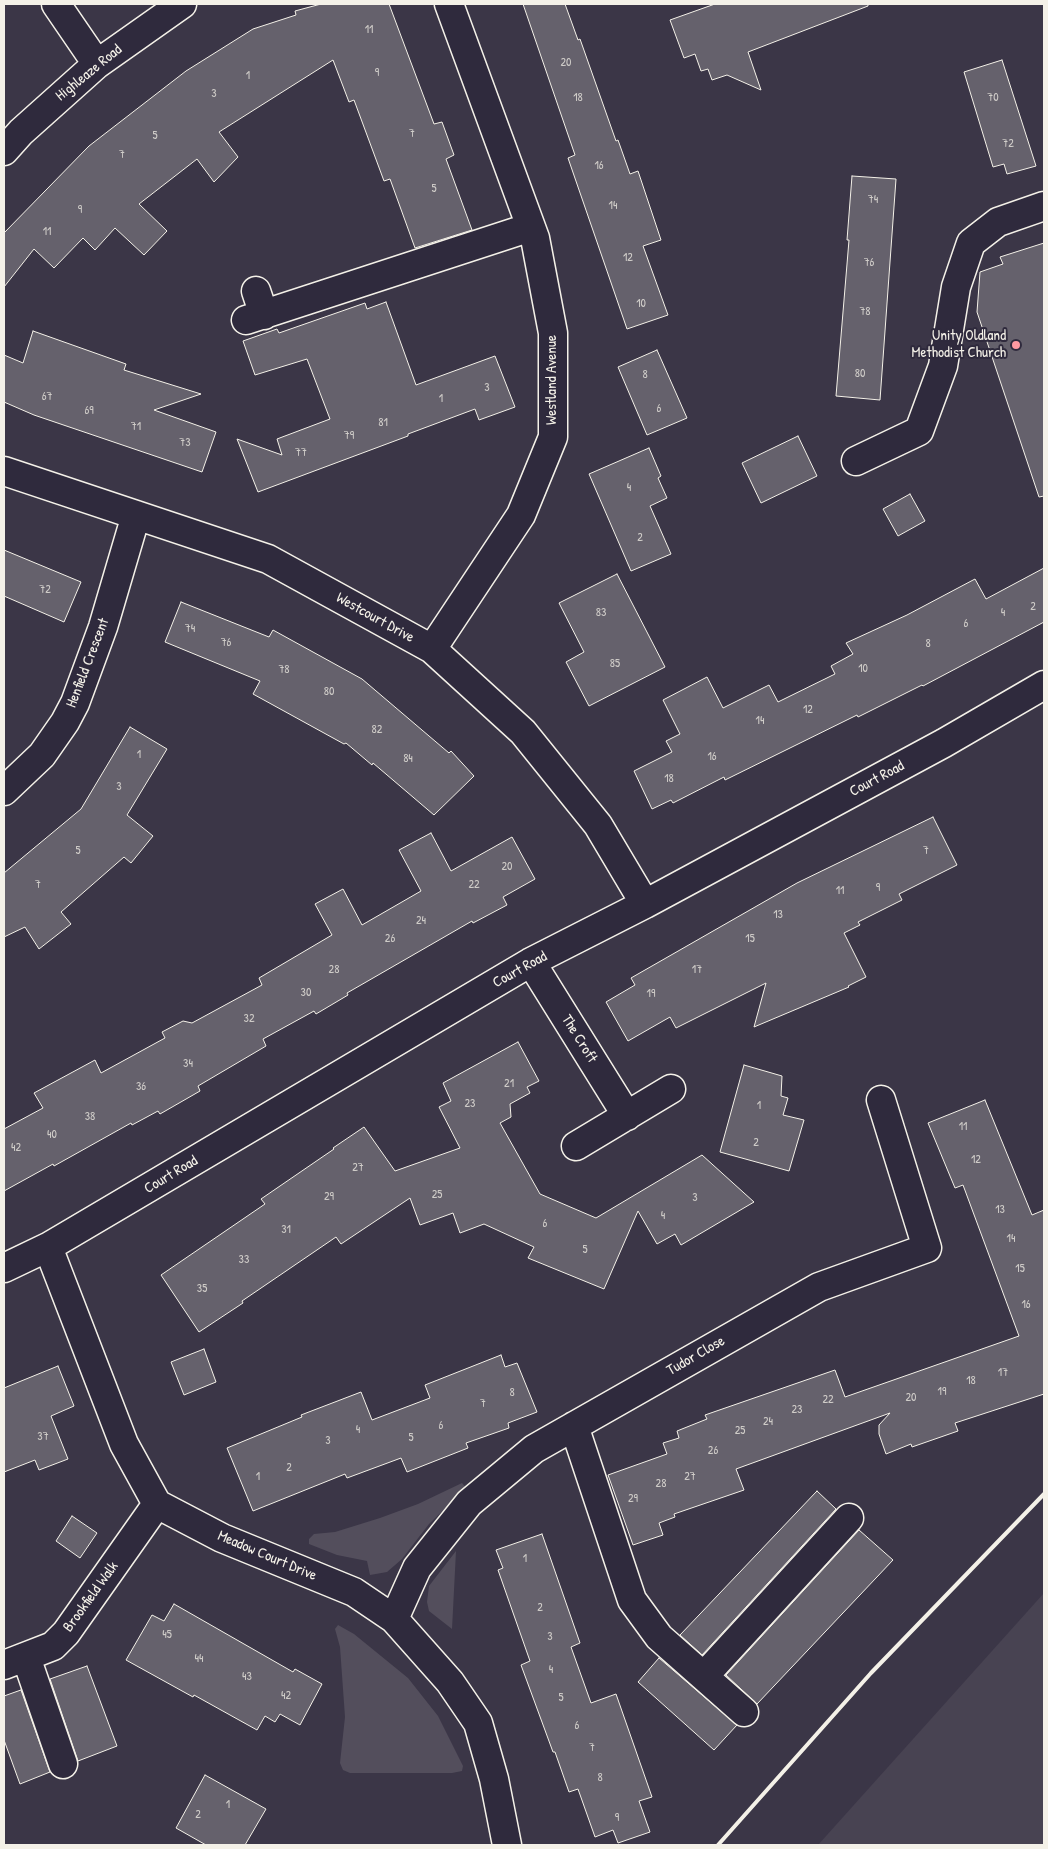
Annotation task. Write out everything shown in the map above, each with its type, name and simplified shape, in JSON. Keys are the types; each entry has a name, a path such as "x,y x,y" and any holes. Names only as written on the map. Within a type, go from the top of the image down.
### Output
{"street":[{"path":"56,4 97,64"},
{"name":"Highleaze Road","path":"4,151 21,132 97,64 182,4"},
{"name":"Westland Avenue","path":"432,649 521,515 553,437 553,333 535,238 449,4"},
{"path":"856,461 919,431 943,366 956,287 971,243 998,222 1044,206"},
{"path":"255,309 531,227"},
{"name":"Westcourt Drive","path":"4,471 268,559 432,649 524,732 598,825 646,904"},
{"name":"Henfield Crescent","path":"4,790 42,755 65,722 75,703 104,627 136,515"},
{"name":"Court Road","path":"4,1268 48,1247 531,962 646,904 944,743 1044,686"},
{"name":"The Croft","path":"531,962 628,1116"},
{"path":"576,1146 671,1089"},
{"name":"Tudor Close","path":"394,1619 417,1568 469,1503 534,1449 820,1287 927,1248 881,1100"},
{"path":"48,1247 124,1444 157,1504"},
{"path":"574,1426 632,1600 659,1637 744,1712"},
{"name":"Meadow Court Drive","path":"157,1504 222,1538 354,1592 394,1619 450,1682 478,1723 494,1778 507,1845"},
{"name":"Brookfield Walk","path":"15,1661 53,1646 66,1633 157,1504"},
{"path":"704,1676 849,1518"},
{"path":"15,1661 63,1764"}],"shaded area":[{"path":"462,1483 466,1488 429,1524 402,1559 387,1572 370,1575 367,1561 337,1555 309,1544 309,1539 314,1534 335,1532 380,1518 418,1504"},
{"path":"456,1551 452,1629 429,1611 427,1602 429,1586"},
{"path":"1044,1593 1044,1845 818,1845"},
{"path":"338,1625 354,1634 408,1678 438,1716 463,1766 462,1771 452,1773 350,1773 343,1770 340,1763 345,1717 340,1647 335,1629"}],"building":[{"path":"321,4 389,4 434,124 442,122 454,155 446,159 472,230 415,248 390,179 384,181 354,100 349,102 333,60 219,132 238,157 214,182 197,159 139,204 167,231 144,255 115,228 95,250 83,238 54,268 34,249 4,287 4,233 89,146 186,71 253,29 296,15 295,11"},
{"path":"523,4 565,4 578,40 580,39 616,141 618,140 630,174 638,171 661,240 643,246 668,315 627,329 568,158 575,155"},
{"path":"715,4 868,4 868,6 748,52 761,90 727,75 712,80 708,69 701,71 695,54 684,58 670,20"},
{"path":"1002,60 1036,166 1007,174 1004,164 993,167 964,72"},
{"path":"852,176 896,179 880,400 836,396 849,240 847,240"},
{"name":"Unity Oldland Methodist Church","path":"1044,243 1044,496 1039,497 977,312 980,272 1003,264 1000,257"},
{"path":"386,302 416,385 495,356 515,407 479,420 475,409 258,492 237,439 282,455 277,439 330,419 307,359 255,375 243,341 277,329 279,333 365,303 367,309"},
{"path":"33,331 126,364 124,370 201,394 154,410 216,432 202,472 34,415 4,402 4,355 23,363"},
{"path":"657,350 687,418 647,435 618,367"},
{"path":"798,436 817,476 761,503 742,463"},
{"path":"649,448 661,476 658,478 667,498 650,506 671,554 631,571 589,474"},
{"path":"910,494 925,521 898,536 883,509"},
{"path":"4,550 81,582 64,622 4,596"},
{"path":"1044,568 1044,622 923,686 858,717 857,715 725,780 724,777 673,803 671,800 652,809 634,771 672,752 666,741 680,734 663,700 707,677 723,708 769,685 778,702 835,674 831,666 853,654 846,643 907,615 975,579 986,599"},
{"path":"617,574 665,667 589,706 566,662 584,652 559,603"},
{"path":"181,602 269,637 273,630 362,679 449,753 451,751 474,776 434,815 373,763 372,765 346,743 344,744 253,694 260,681 165,642"},
{"path":"130,727 167,749 127,815 153,836 131,863 124,857 61,912 71,924 39,949 25,927 4,937 4,873 81,809"},
{"path":"933,817 957,865 899,894 902,900 858,922 860,925 844,933 866,977 849,987 754,1027 766,983 676,1028 670,1017 628,1041 606,1002 635,985 631,978 797,883"},
{"path":"431,833 451,871 512,837 535,879 503,897 507,905 473,923 472,921 347,993 348,995 316,1014 314,1011 263,1039 266,1046 198,1086 200,1091 160,1114 158,1111 132,1125 131,1123 54,1166 53,1164 4,1191 4,1129 43,1108 34,1093 95,1060 101,1073 165,1038 162,1032 183,1021 192,1023 262,985 259,978 332,935 315,904 343,889 362,925 421,891 399,850"},
{"path":"518,1042 539,1081 527,1087 530,1093 510,1104 511,1117 500,1123 540,1194 596,1218 702,1155 754,1202 681,1245 675,1234 657,1244 638,1211 604,1289 528,1258 534,1247 484,1224 460,1233 453,1213 420,1225 410,1198 341,1244 336,1237 199,1332 161,1275 265,1204 261,1199 364,1127 395,1171 460,1148 439,1107 451,1101 443,1083"},
{"path":"744,1065 782,1076 781,1096 788,1098 783,1115 804,1120 789,1171 720,1152"},
{"path":"985,1100 1032,1215 1044,1210 1044,1394 955,1423 958,1431 912,1447 911,1444 886,1454 879,1434 879,1425 890,1413 736,1469 744,1490 674,1514 675,1517 659,1523 663,1535 633,1545 608,1475 667,1454 663,1443 679,1438 677,1431 707,1419 705,1415 835,1370 845,1397 1019,1336 963,1185 955,1188 928,1123"},
{"path":"204,1349 216,1382 184,1395 171,1362"},
{"path":"501,1355 505,1367 517,1363 537,1412 508,1423 509,1428 466,1443 468,1448 407,1472 401,1458 347,1478 345,1474 253,1511 227,1448 302,1417 301,1415 361,1392 372,1420 430,1398 425,1385"},
{"path":"58,1366 74,1406 51,1416 68,1459 39,1470 35,1460 4,1472 4,1388"},
{"path":"817,1491 836,1509 702,1655 680,1635"},
{"path":"72,1516 97,1533 80,1558 56,1541"},
{"path":"859,1530 893,1560 757,1704 726,1675"},
{"path":"542,1534 580,1643 571,1647 591,1703 616,1694 652,1797 639,1801 650,1832 618,1843 613,1830 595,1837 578,1789 569,1792 521,1665 530,1661 498,1570 503,1568 496,1550"},
{"path":"174,1604 293,1672 295,1669 322,1684 300,1725 280,1714 275,1722 265,1716 257,1730 126,1660 152,1615 164,1621"},
{"path":"659,1658 737,1725 714,1750 638,1682"},
{"path":"87,1666 117,1746 78,1761 50,1679"},
{"path":"21,1690 50,1772 20,1784 4,1740 4,1696"},
{"path":"205,1775 266,1809 245,1845 206,1845 176,1828"}],"railway":[{"path":"718,1845 871,1673 1044,1494"}],"place":[{"name":"Unity Oldland Methodist Church","path":"1016,345"}]}
